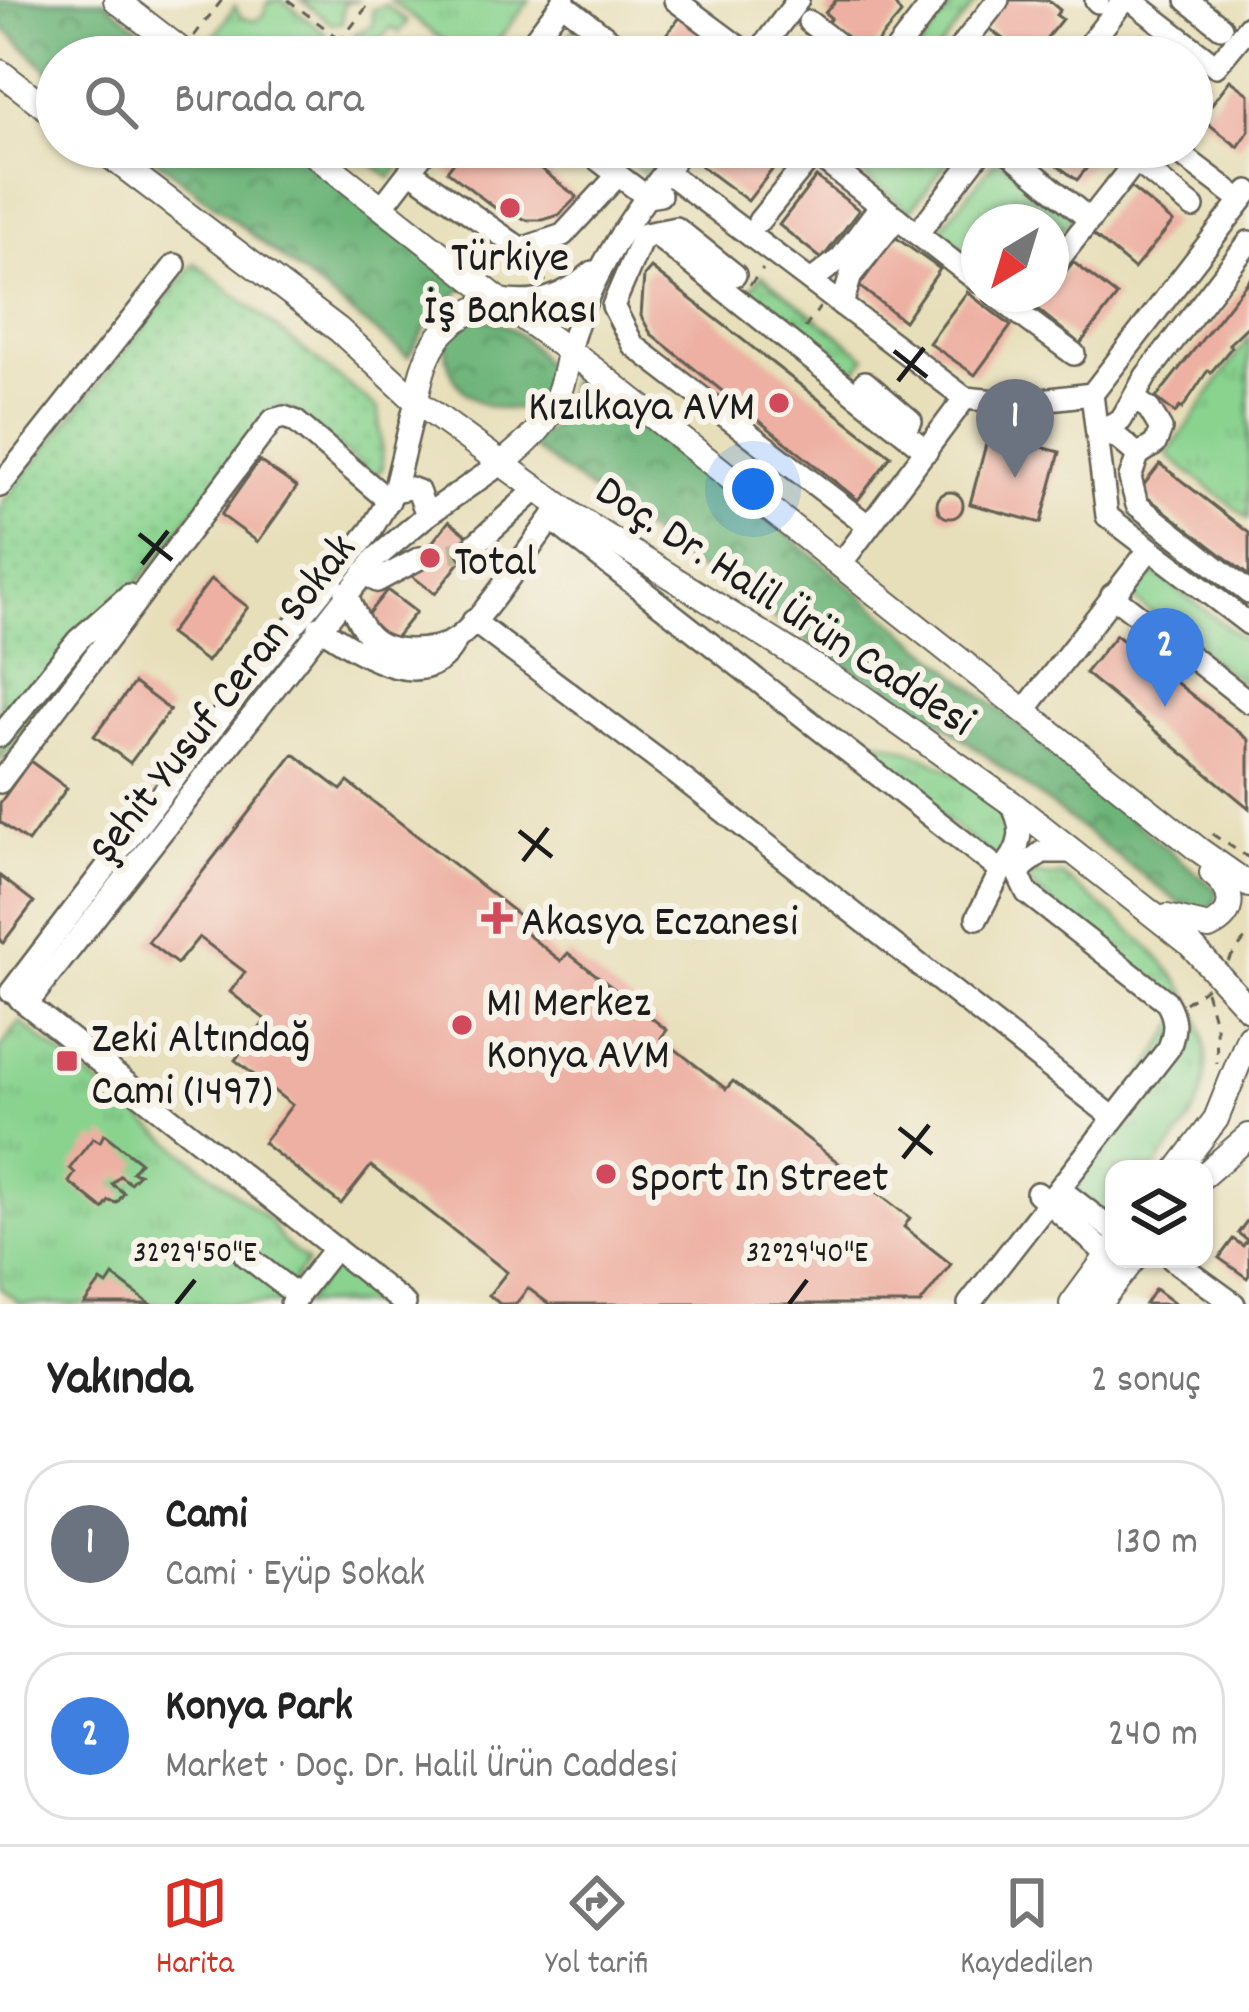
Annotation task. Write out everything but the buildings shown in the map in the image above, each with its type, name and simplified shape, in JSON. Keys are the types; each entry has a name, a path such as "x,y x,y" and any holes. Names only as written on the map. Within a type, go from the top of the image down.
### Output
{"main road":[{"path":"116,0 162,36"},
{"path":"0,52 22,89"},
{"path":"0,72 36,100"},
{"name":"Doç. Dr. Halil Ürün Caddesi","path":"126,168 339,330 416,401 502,464 656,570 877,706 1010,802 1150,910 1210,963 1249,1009"},
{"name":"Doç. Dr. Halil Ürün Caddesi","path":"332,168 1249,885"},
{"path":"416,401 424,365 444,329 461,315 499,300"},
{"path":"502,464 548,420 562,386 568,351"},
{"path":"1150,910 1209,927 1229,909 1228,888 1175,831"},
{"path":"1185,1160 1240,1083 1249,1037"},
{"path":"1213,1167 1249,1136"},
{"path":"1072,1304 1105,1254"},
{"path":"1099,1304 1127,1268"}],"street":[{"path":"135,0 148,25"},
{"path":"675,0 724,36"},
{"path":"907,36 935,0"},
{"path":"970,36 998,0"},
{"path":"1098,36 1128,0 1176,36"},
{"path":"1187,0 1221,27"},
{"path":"537,36 563,1 606,36"},
{"path":"770,36 793,8 828,36"},
{"path":"1213,64 1216,66 1249,26"},
{"path":"382,207 412,168"},
{"path":"609,168 647,197 678,193 708,204"},
{"path":"568,351 598,268 668,168"},
{"path":"760,220 799,168"},
{"path":"836,168 961,268"},
{"path":"917,234 968,168"},
{"path":"1029,168 1090,220"},
{"path":"1069,246 1131,168"},
{"path":"1145,168 1193,207"},
{"path":"1203,168 1245,195 1092,394 1107,516 1249,625"},
{"path":"410,171 521,249 563,235 618,175"},
{"path":"665,172 965,398 1016,403 1092,394"},
{"path":"827,294 842,258 889,212"},
{"path":"827,294 851,275 889,212"},
{"path":"619,237 676,228 735,275"},
{"path":"653,232 931,446"},
{"path":"653,232 641,242 614,306 633,345 869,526"},
{"path":"1097,431 1121,420 1146,376 1249,242"},
{"path":"0,486 175,265"},
{"path":"499,300 546,302 562,296 598,268"},
{"path":"1033,312 1073,354"},
{"path":"865,382 931,446"},
{"path":"840,565 965,398"},
{"path":"1135,399 1149,409 1161,429 1155,444 1138,455 1130,478 1137,505 1249,593"},
{"name":"Şehit Yusuf Ceran Sokak","path":"13,993 244,687 371,530 391,496 416,401"},
{"path":"0,782 273,420 295,421 391,496 410,488 418,491 427,514"},
{"path":"1097,431 1118,438 1138,455"},
{"name":"Şehit Yusuf Ceran Sokak","path":"13,993 388,545 502,464"},
{"path":"470,550 537,489"},
{"path":"324,621 383,666 411,669 435,664 551,519 1001,871"},
{"path":"1024,711 1149,550"},
{"path":"364,572 376,580 420,557"},
{"path":"0,736 78,640 162,567"},
{"path":"346,592 357,620 373,640"},
{"path":"1112,595 1249,702"},
{"path":"324,621 387,650 425,650 456,639"},
{"path":"473,621 674,772 1114,1118"},
{"path":"977,918 1021,840 1021,820 1010,802"},
{"path":"969,1304 1049,1195 1169,1048 1175,1032 1166,1000 1027,892 1019,876 1023,867 1042,852 1073,853"},
{"path":"13,993 405,1304"},
{"path":"1049,1195 1105,1239"},
{"path":"245,1255 294,1300 335,1248"},
{"path":"1184,1268 1234,1304"}],"path":[{"path":"198,36 223,0"},
{"path":"288,0 336,36"},
{"path":"344,36 372,0"},
{"path":"543,242 546,302"},
{"path":"739,301 774,254"},
{"path":"793,344 827,294"},
{"path":"1173,1012 1205,989 1216,1027 1217,1052"}],"green space":[{"path":"0,0 103,0 149,36 36,36 36,59 0,24"},
{"path":"282,0 325,36 214,36 235,6 241,17 254,21 264,15 268,2"},
{"path":"301,0 359,0 344,2 342,23 332,24"},
{"path":"390,0 530,0 502,36 437,36"},
{"path":"956,0 978,0 950,36 928,36"},
{"path":"386,5 407,22 399,33 391,27 383,36 355,36 373,25 372,10"},
{"path":"580,21 599,36 569,36"},
{"path":"167,168 318,168 467,285 434,313 408,357"},
{"path":"377,168 398,168 390,178"},
{"path":"853,168 943,168 910,211"},
{"path":"989,168 1010,168 1057,204 961,204 961,249 938,232"},
{"path":"195,263 378,409 383,467 375,477 292,410 274,407 0,761 0,506"},
{"path":"762,275 866,357 849,379 745,297"},
{"path":"473,318 505,326 531,346 547,371 546,391 533,404 512,409 489,406 467,394 451,372 446,338"},
{"path":"1249,337 1249,519 1167,455"},
{"path":"572,367 780,528 1218,891 1214,906 1200,914 1187,909 934,716 838,661 680,557 529,445 565,416"},
{"path":"1157,574 1249,644 1249,688 1129,595"},
{"path":"838,726 926,758 981,792 1015,835 1003,855 991,856 835,732"},
{"path":"1029,873 1062,875 1166,966 1186,992 1200,1022 1206,1054 1203,1089 1195,1110 1161,1160 1105,1160 1105,1214 1099,1214 1075,1189 1076,1178 1182,1015 1030,885"},
{"path":"20,1022 269,1220 282,1241 307,1262 277,1304 20,1304 0,1288 0,1049"},
{"path":"336,1264 384,1304 303,1304"}],"tunnel":[{"path":"420,558 469,550"}],"place":[{"name":"Türkiye İş Bankası","path":"510,208"},
{"name":"Kızılkaya AVM","path":"779,403"},
{"name":"Cami","path":"1015,478"},
{"name":"Total","path":"430,558"},
{"name":"Konya Park","path":"1165,707"},
{"name":"Akasya Eczanesi","path":"497,918"},
{"name":"M1 Merkez Konya AVM","path":"462,1025"},
{"name":"Zeki Altındağ Cami (1497)","path":"67,1061"},
{"name":"Sport In Street","path":"606,1174"}]}
